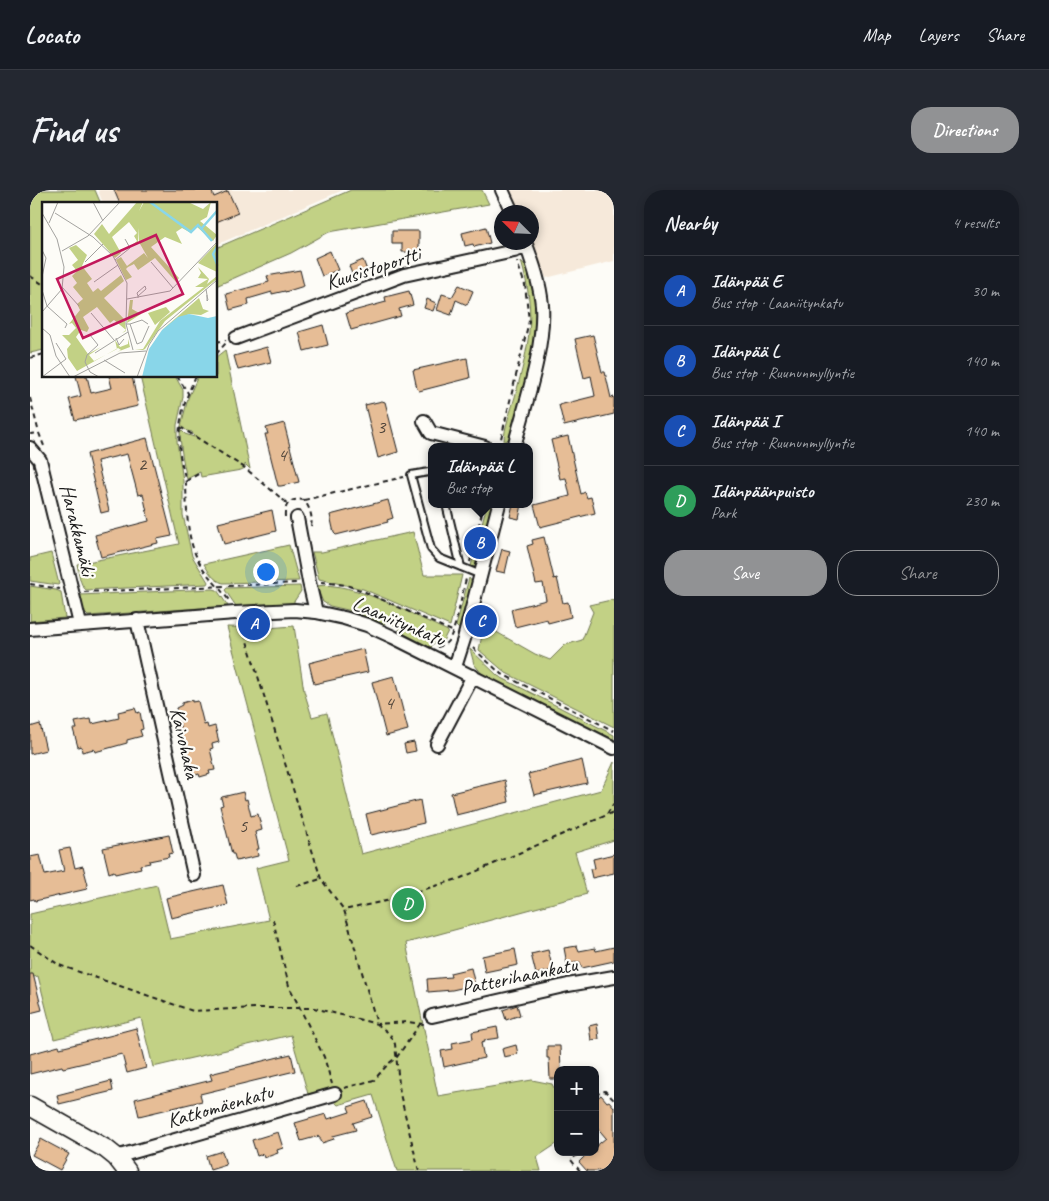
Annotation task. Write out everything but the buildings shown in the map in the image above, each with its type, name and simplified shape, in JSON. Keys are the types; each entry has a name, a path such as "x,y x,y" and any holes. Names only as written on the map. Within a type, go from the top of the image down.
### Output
{"street":[{"path":"502,190 509,205"},
{"name":"Kuusistoportti","path":"232,338 404,275 509,250"},
{"path":"515,443 540,343 542,306 533,262 524,250"},
{"path":"424,421 431,432 471,443"},
{"name":"Harakkamäki","path":"30,448 40,460 80,624"},
{"path":"455,667 498,508"},
{"path":"297,518 316,612"},
{"name":"Laaniitynkatu","path":"30,629 235,613 290,610 316,612 367,625 431,655 614,748"},
{"name":"Kaivohaka","path":"137,620 194,875"},
{"path":"437,744 473,676"},
{"name":"Patterihaankatu","path":"432,1016 559,987 614,977"},
{"name":"Katkomäenkatu","path":"116,1157 335,1094"},
{"path":"30,1106 92,1140 116,1157 127,1171"}],"lane":[{"path":"428,472 411,475 431,549 439,558 481,575"},
{"path":"447,508 464,569"}],"path":[{"path":"500,443 529,321 524,285 522,250"},
{"path":"30,276 42,284"},
{"path":"218,352 232,338"},
{"path":"178,378 188,393"},
{"path":"195,378 182,411 180,427 180,455 186,481 187,523 197,558 205,573 230,601 235,613"},
{"path":"30,398 36,421"},
{"path":"180,427 244,468 288,504"},
{"path":"30,434 39,434"},
{"path":"186,481 200,473"},
{"path":"304,500 411,475"},
{"path":"431,655 435,647 443,645 448,641 452,630 464,569 483,508"},
{"path":"30,584 84,592 329,582 363,591 452,630 500,673 614,731"},
{"path":"242,625 321,879 344,910 377,1024 390,1034 395,1044 400,1094 419,1171"},
{"path":"607,814 614,803"},
{"path":"344,910 390,900 461,878 614,812"},
{"path":"297,886 321,879"},
{"path":"273,920 289,986 324,1057 335,1094 344,1088 374,1080 397,1057 420,1024"},
{"path":"30,945 59,965 193,1011 299,1007 322,1010 377,1024 407,1022 426,1025 431,1023 432,1016"},
{"path":"599,1093 605,1091 614,1100"},
{"path":"576,1156 572,1160 580,1171"}],"shaded area":[{"path":"98,190 343,190 218,244 218,202 102,202"},
{"path":"510,190 614,190 614,261 546,278 535,250 539,250 539,205 517,205"}],"green space":[{"path":"30,190 95,190 100,202 42,202 42,350 30,353"},
{"path":"351,190 482,190 489,204 329,232 291,253 218,285 218,247"},
{"path":"521,261 528,270 532,284 535,326 533,345 524,383 509,439 504,442 506,425 524,361 529,329 529,298"},
{"path":"225,350 250,469 245,464 245,468 241,470 201,477 200,472 187,479 180,429 185,434 194,437 192,432 187,431 181,426 188,398 197,378 218,378 218,355"},
{"path":"140,378 176,378 183,390 177,425 177,441 183,481 183,515 192,556 208,582 207,584 86,590 81,581 77,564 179,544"},
{"path":"486,508 491,508 475,567 471,566"},
{"path":"413,532 424,575 462,575 450,626 363,589 319,579 312,552 322,552"},
{"path":"289,545 299,581 223,583 214,578 204,564"},
{"path":"51,553 59,584 30,581 30,558"},
{"path":"469,578 472,582 460,630 456,626"},
{"path":"30,586 61,592 65,618 30,621"},
{"path":"300,586 301,591 293,603 236,606 225,590 227,588"},
{"path":"316,586 347,588 365,594 448,631 443,641 432,644 431,648 399,631 400,627 386,621 384,624 352,611 330,606 323,602"},
{"path":"217,590 228,606 88,616 84,612 80,595"},
{"path":"614,601 614,727 506,673 479,650 484,625 535,654 550,660 565,645 582,640 593,612 589,605"},
{"path":"294,626 304,691 312,717 327,713 361,854 601,790 614,762 614,840 575,852 587,894 406,943 438,1096 532,1080 552,1084 554,1088 554,1146 537,1157 541,1171 397,1171 373,1095 338,1105 323,1090 308,1094 291,1035 153,1067 141,1018 54,1039 38,976 30,978 30,914 157,885 170,939 269,920 256,868 289,860 227,627 267,628"},
{"path":"470,649 498,676 614,735 614,741 483,675 474,664"}],"place":[{"name":"Idänpää L","path":"480,543"},
{"name":"Idänpää I","path":"481,621"},
{"name":"Idänpää E","path":"254,624"},
{"name":"Idänpäänpuisto","path":"408,904"}]}
